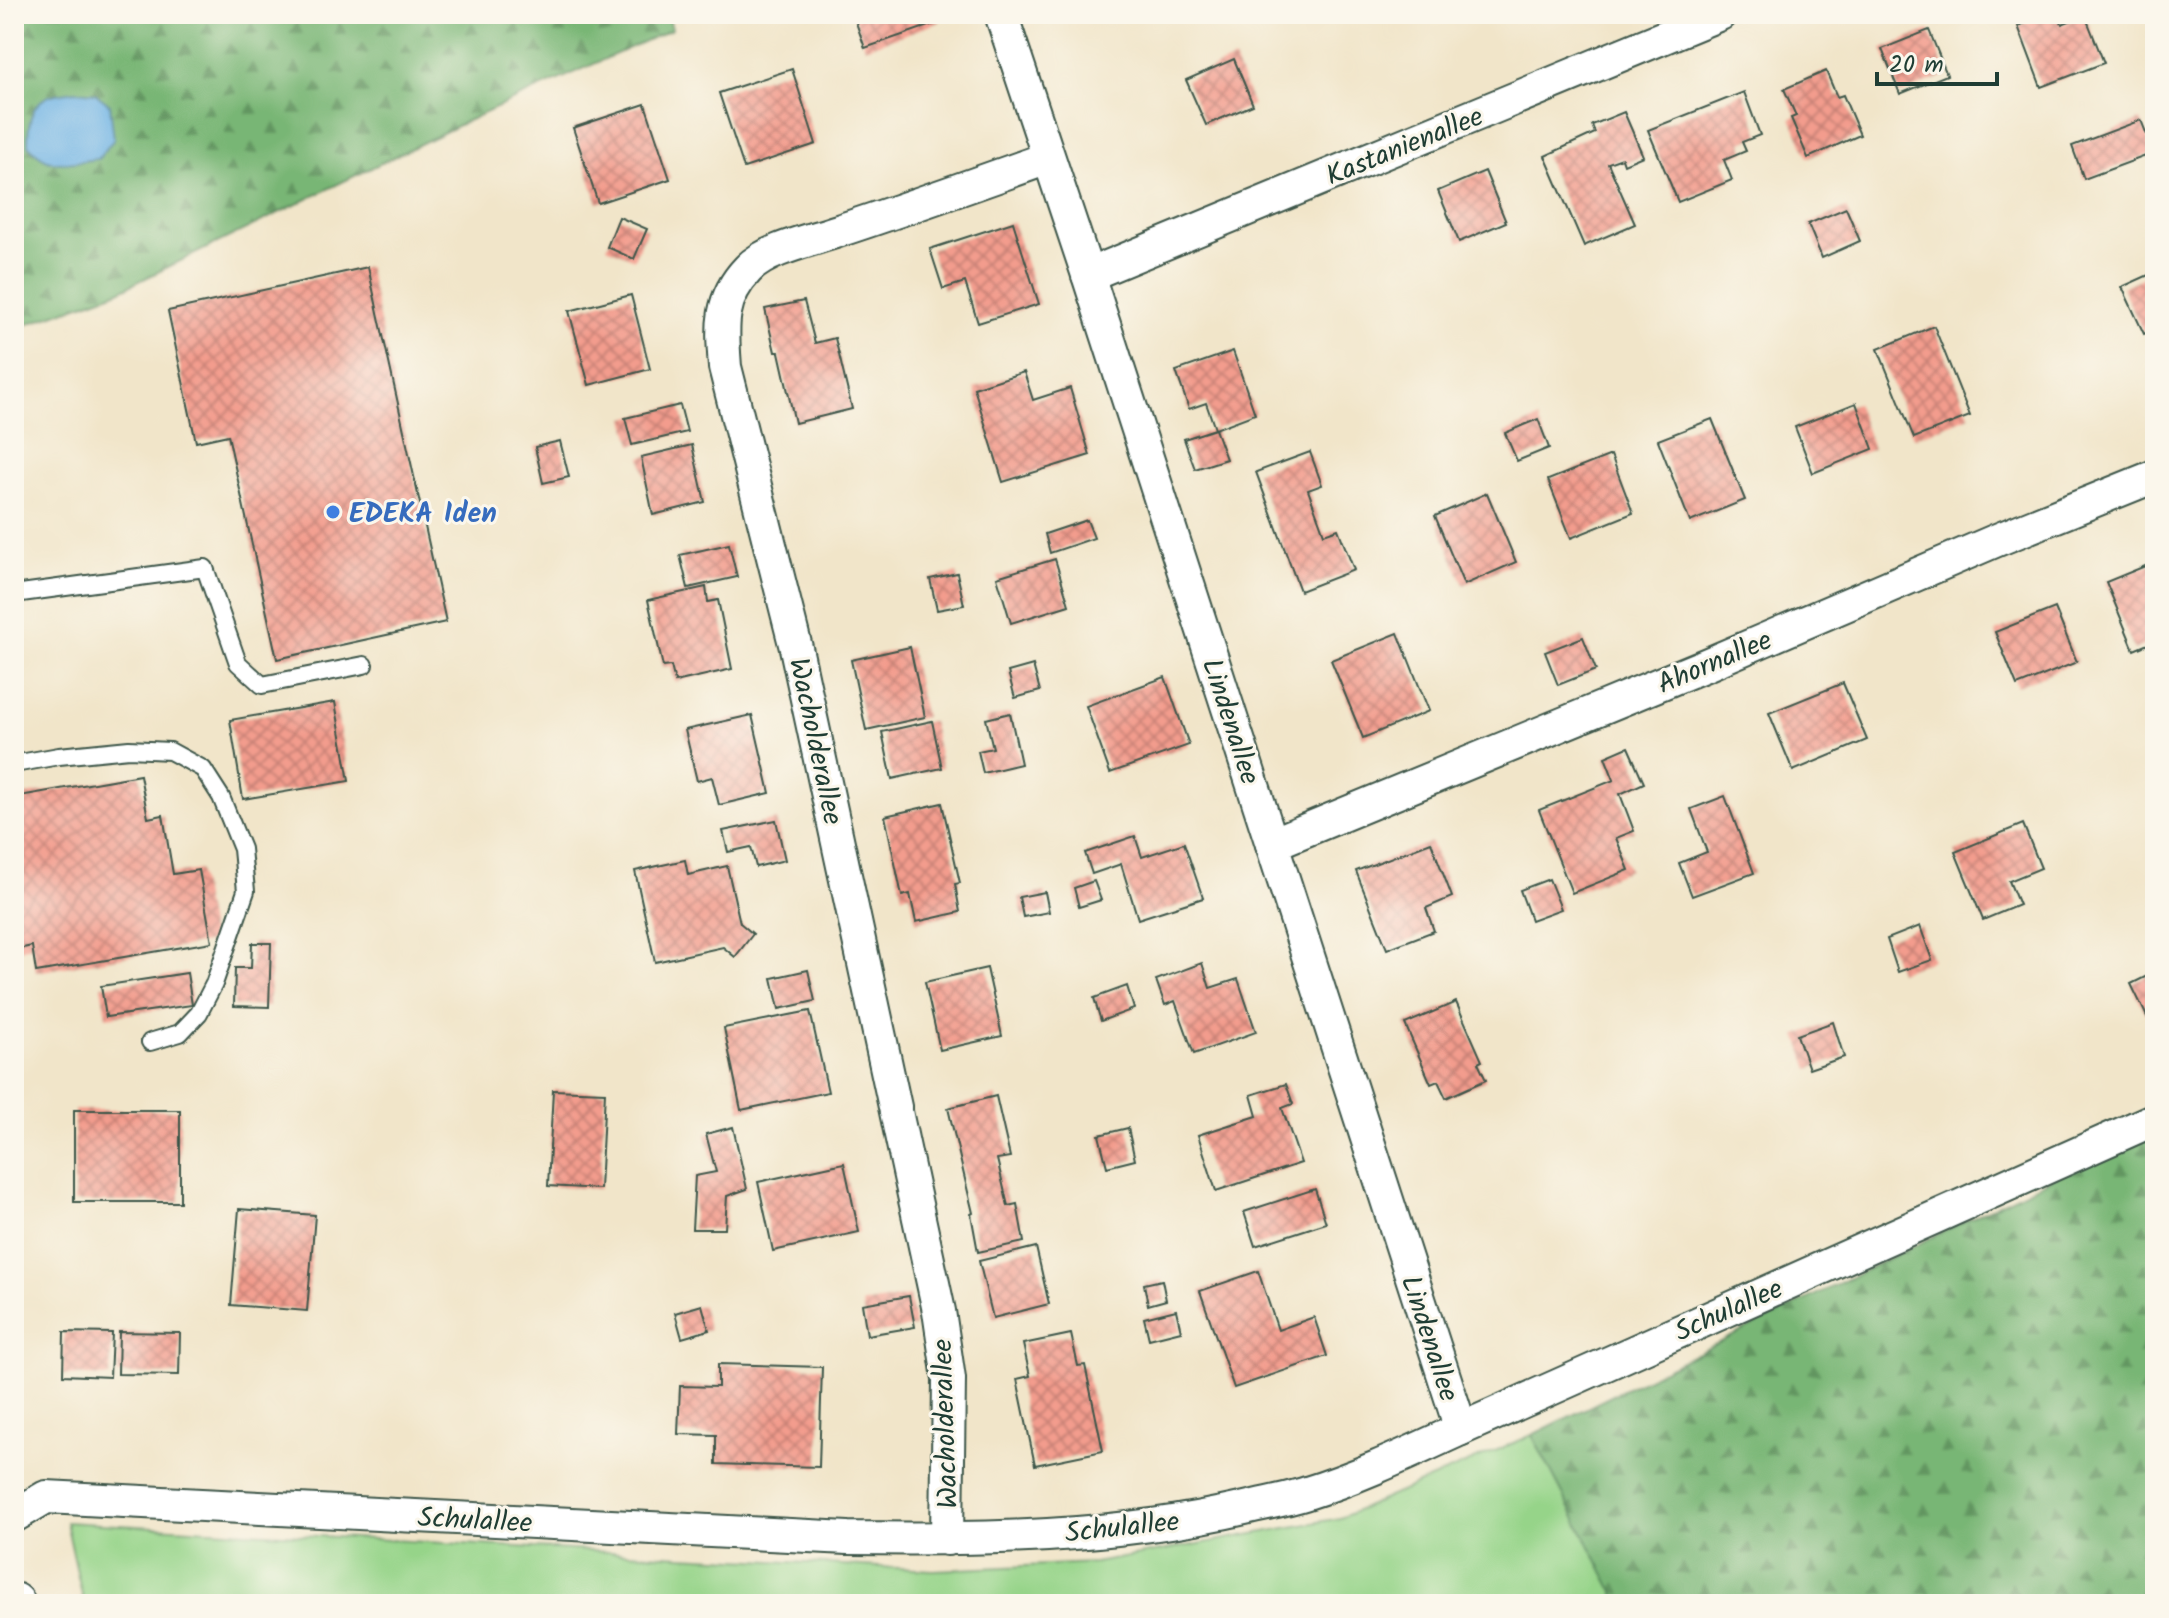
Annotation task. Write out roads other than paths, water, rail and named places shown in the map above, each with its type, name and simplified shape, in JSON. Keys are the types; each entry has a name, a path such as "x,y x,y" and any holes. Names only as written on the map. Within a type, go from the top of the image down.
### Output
{"street":[{"name":"Lindenallee","path":"1001,14 1461,1429"},
{"name":"Kastanienallee","path":"1088,275 1720,14"},
{"name":"Wacholderallee","path":"947,1539 949,1379 939,1311 796,648 725,367 722,325 728,296 749,267 780,249 1048,158"},
{"name":"Ahornallee","path":"1272,844 2155,476"},
{"name":"Schulallee","path":"14,1516 46,1497 848,1538 947,1539 1032,1536 1158,1525 1229,1512 1302,1495 1382,1467 2155,1119"}],"lane":[{"path":"14,594 205,568 238,663 262,685 364,665"},
{"path":"14,764 129,749 170,751 203,769 221,797 242,849 246,891 219,973 199,1013 180,1033 150,1042"}],"water":[{"path":"75,91 95,93 110,105 114,139 98,159 60,163 44,159 28,145 33,111 47,97"}],"place":[{"name":"EDEKA Iden","path":"333,512"}]}
